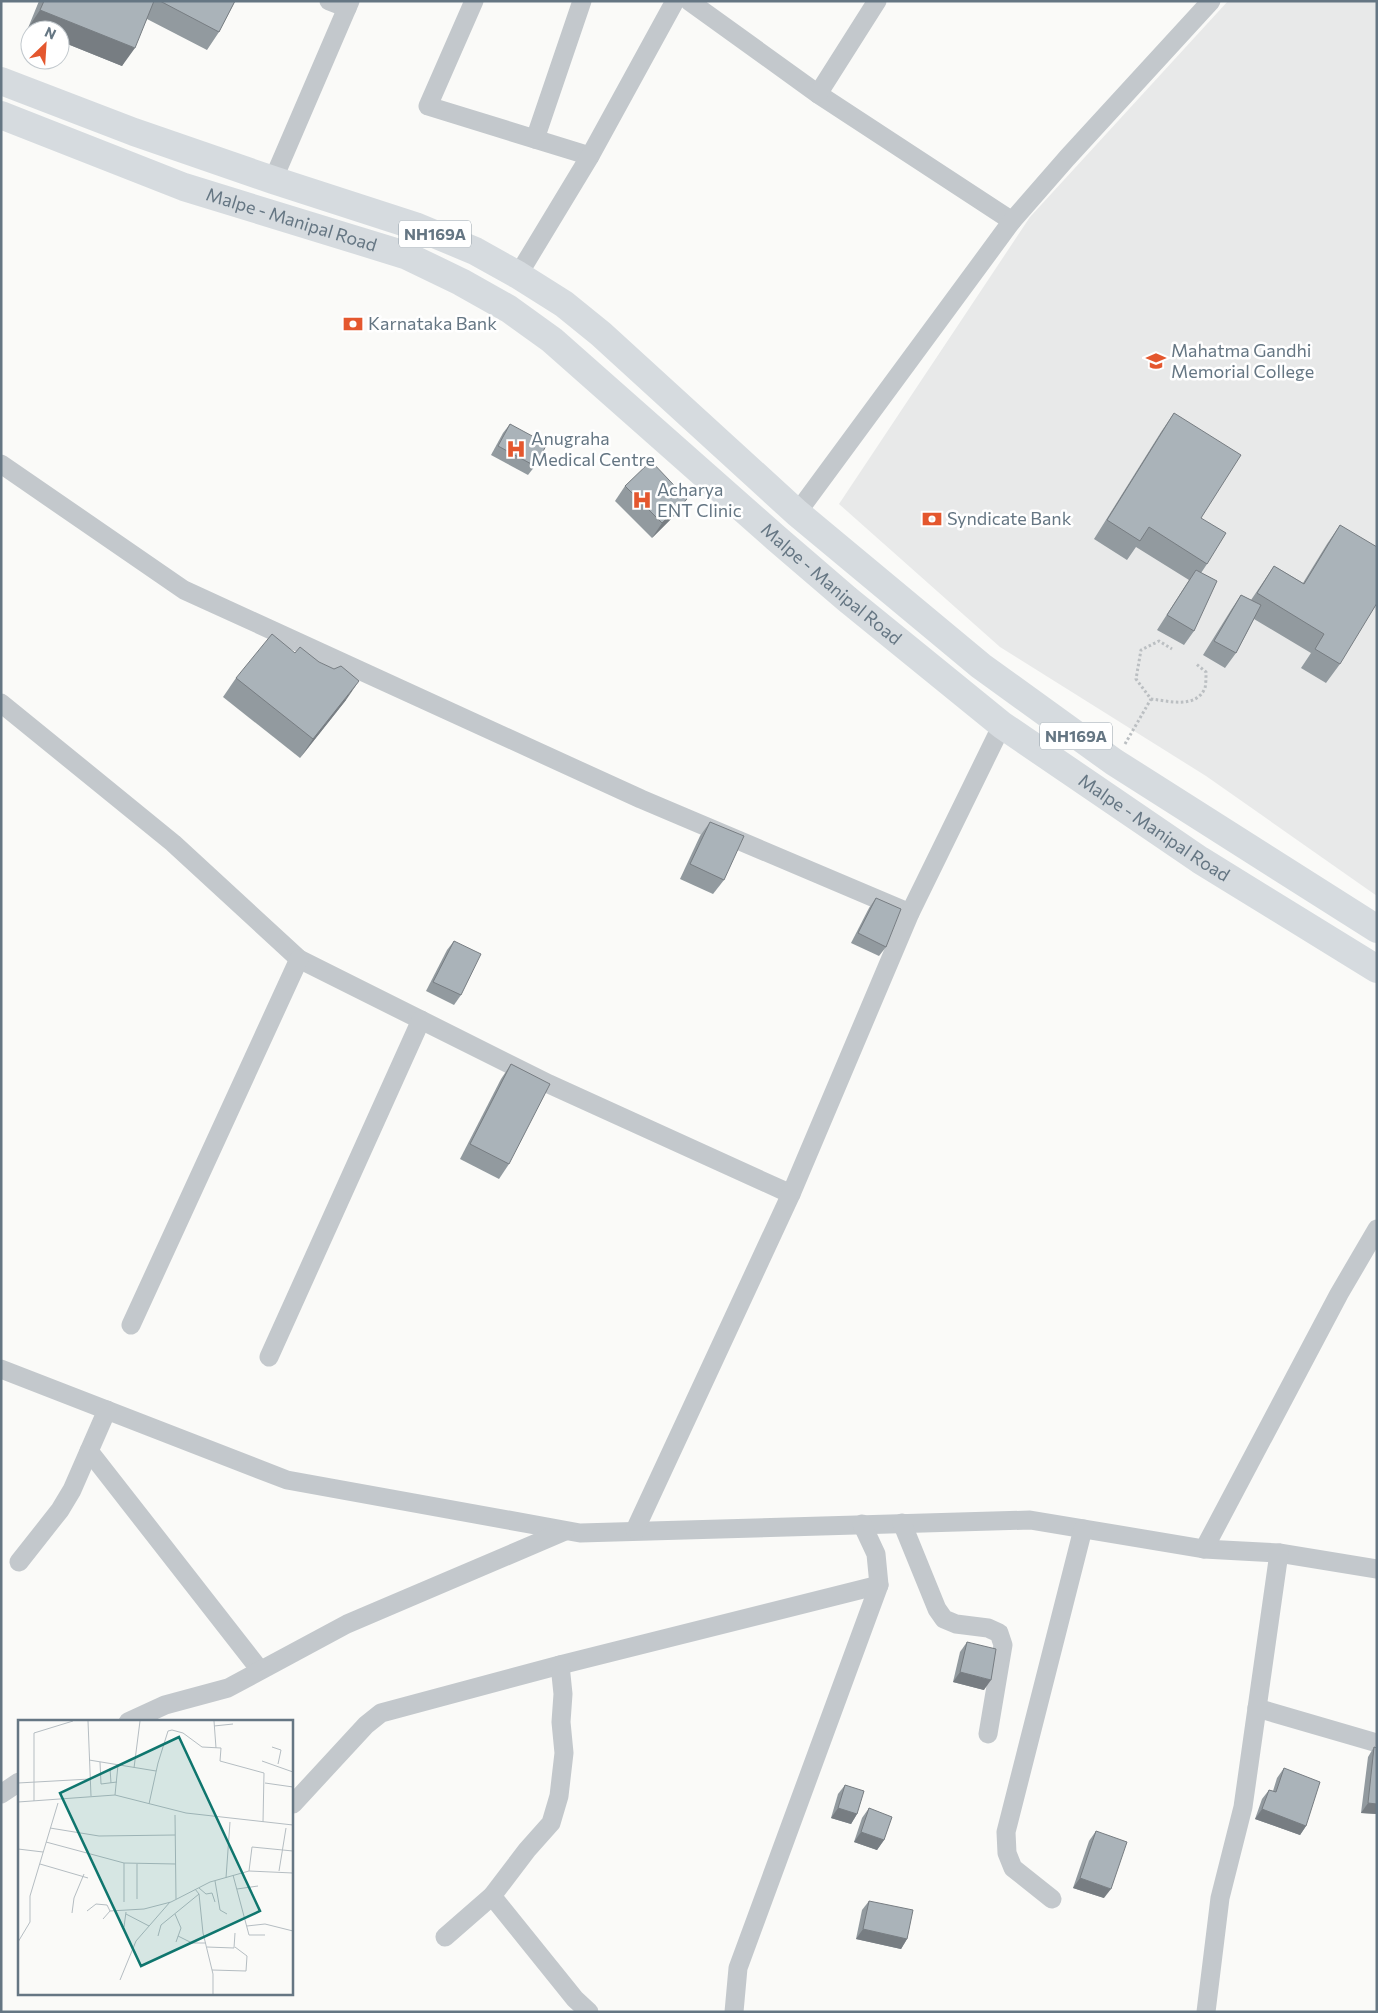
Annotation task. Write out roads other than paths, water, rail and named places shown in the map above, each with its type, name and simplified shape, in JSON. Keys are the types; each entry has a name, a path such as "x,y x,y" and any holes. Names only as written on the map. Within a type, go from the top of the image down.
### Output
{"highway":[{"name":"Malpe - Manipal Road","path":"1,82 197,154 415,226 475,251 518,275 564,304 601,334 797,513 981,666 1114,762 1377,929"},
{"name":"Malpe - Manipal Road","path":"1,116 184,187 405,255 462,282 509,309 565,351 846,598 1002,725 1200,860 1377,969"},
{"path":"184,187 197,154"}],"street":[{"path":"273,180 348,5 329,1"},
{"path":"474,1 428,106 590,156"},
{"path":"535,139 582,1"},
{"path":"518,275 590,156 675,1"},
{"path":"688,1 818,94 1012,221"},
{"path":"818,94 877,1"},
{"path":"797,513 1012,221 1211,1"},
{"path":"1,464 184,590 640,799 910,913"},
{"path":"1,703 173,843 298,958 548,1084 791,1194"},
{"path":"635,1530 791,1194 910,913 1002,725"},
{"path":"131,1324 298,958"},
{"path":"269,1357 421,1020"},
{"path":"1204,1549 1339,1294 1377,1229"},
{"path":"1,1370 287,1480 565,1531 580,1533 1030,1520 1204,1549 1279,1553 1377,1569"},
{"path":"19,1562 60,1510 72,1490 107,1410"},
{"path":"89,1451 260,1670"},
{"path":"902,1523 937,1609 944,1619 956,1624 988,1628 999,1633 1002,1645 988,1734"},
{"path":"734,2012 738,1968 879,1585 876,1554 862,1524"},
{"path":"1052,1899 1013,1868 1007,1852 1006,1832 1082,1529"},
{"path":"132,1720 165,1705 228,1688 346,1624 565,1531"},
{"path":"1206,2012 1220,1898 1243,1807 1279,1553"},
{"path":"293,1804 380,1712 560,1664 879,1585"},
{"path":"445,1937 492,1896 527,1850 551,1823 559,1796 564,1753 561,1722 563,1694 560,1664"},
{"path":"1257,1708 1377,1743"},
{"path":"1,1794 18,1783"},
{"path":"492,1896 575,1999 589,2012"}],"place":[{"name":"Karnataka Bank","path":"353,324"},
{"name":"Mahatma Gandhi Memorial College","path":"1156,361"},
{"name":"Anugraha Medical Centre","path":"516,449"},
{"name":"Acharya ENT Clinic","path":"642,500"},
{"name":"Syndicate Bank","path":"932,519"}]}
